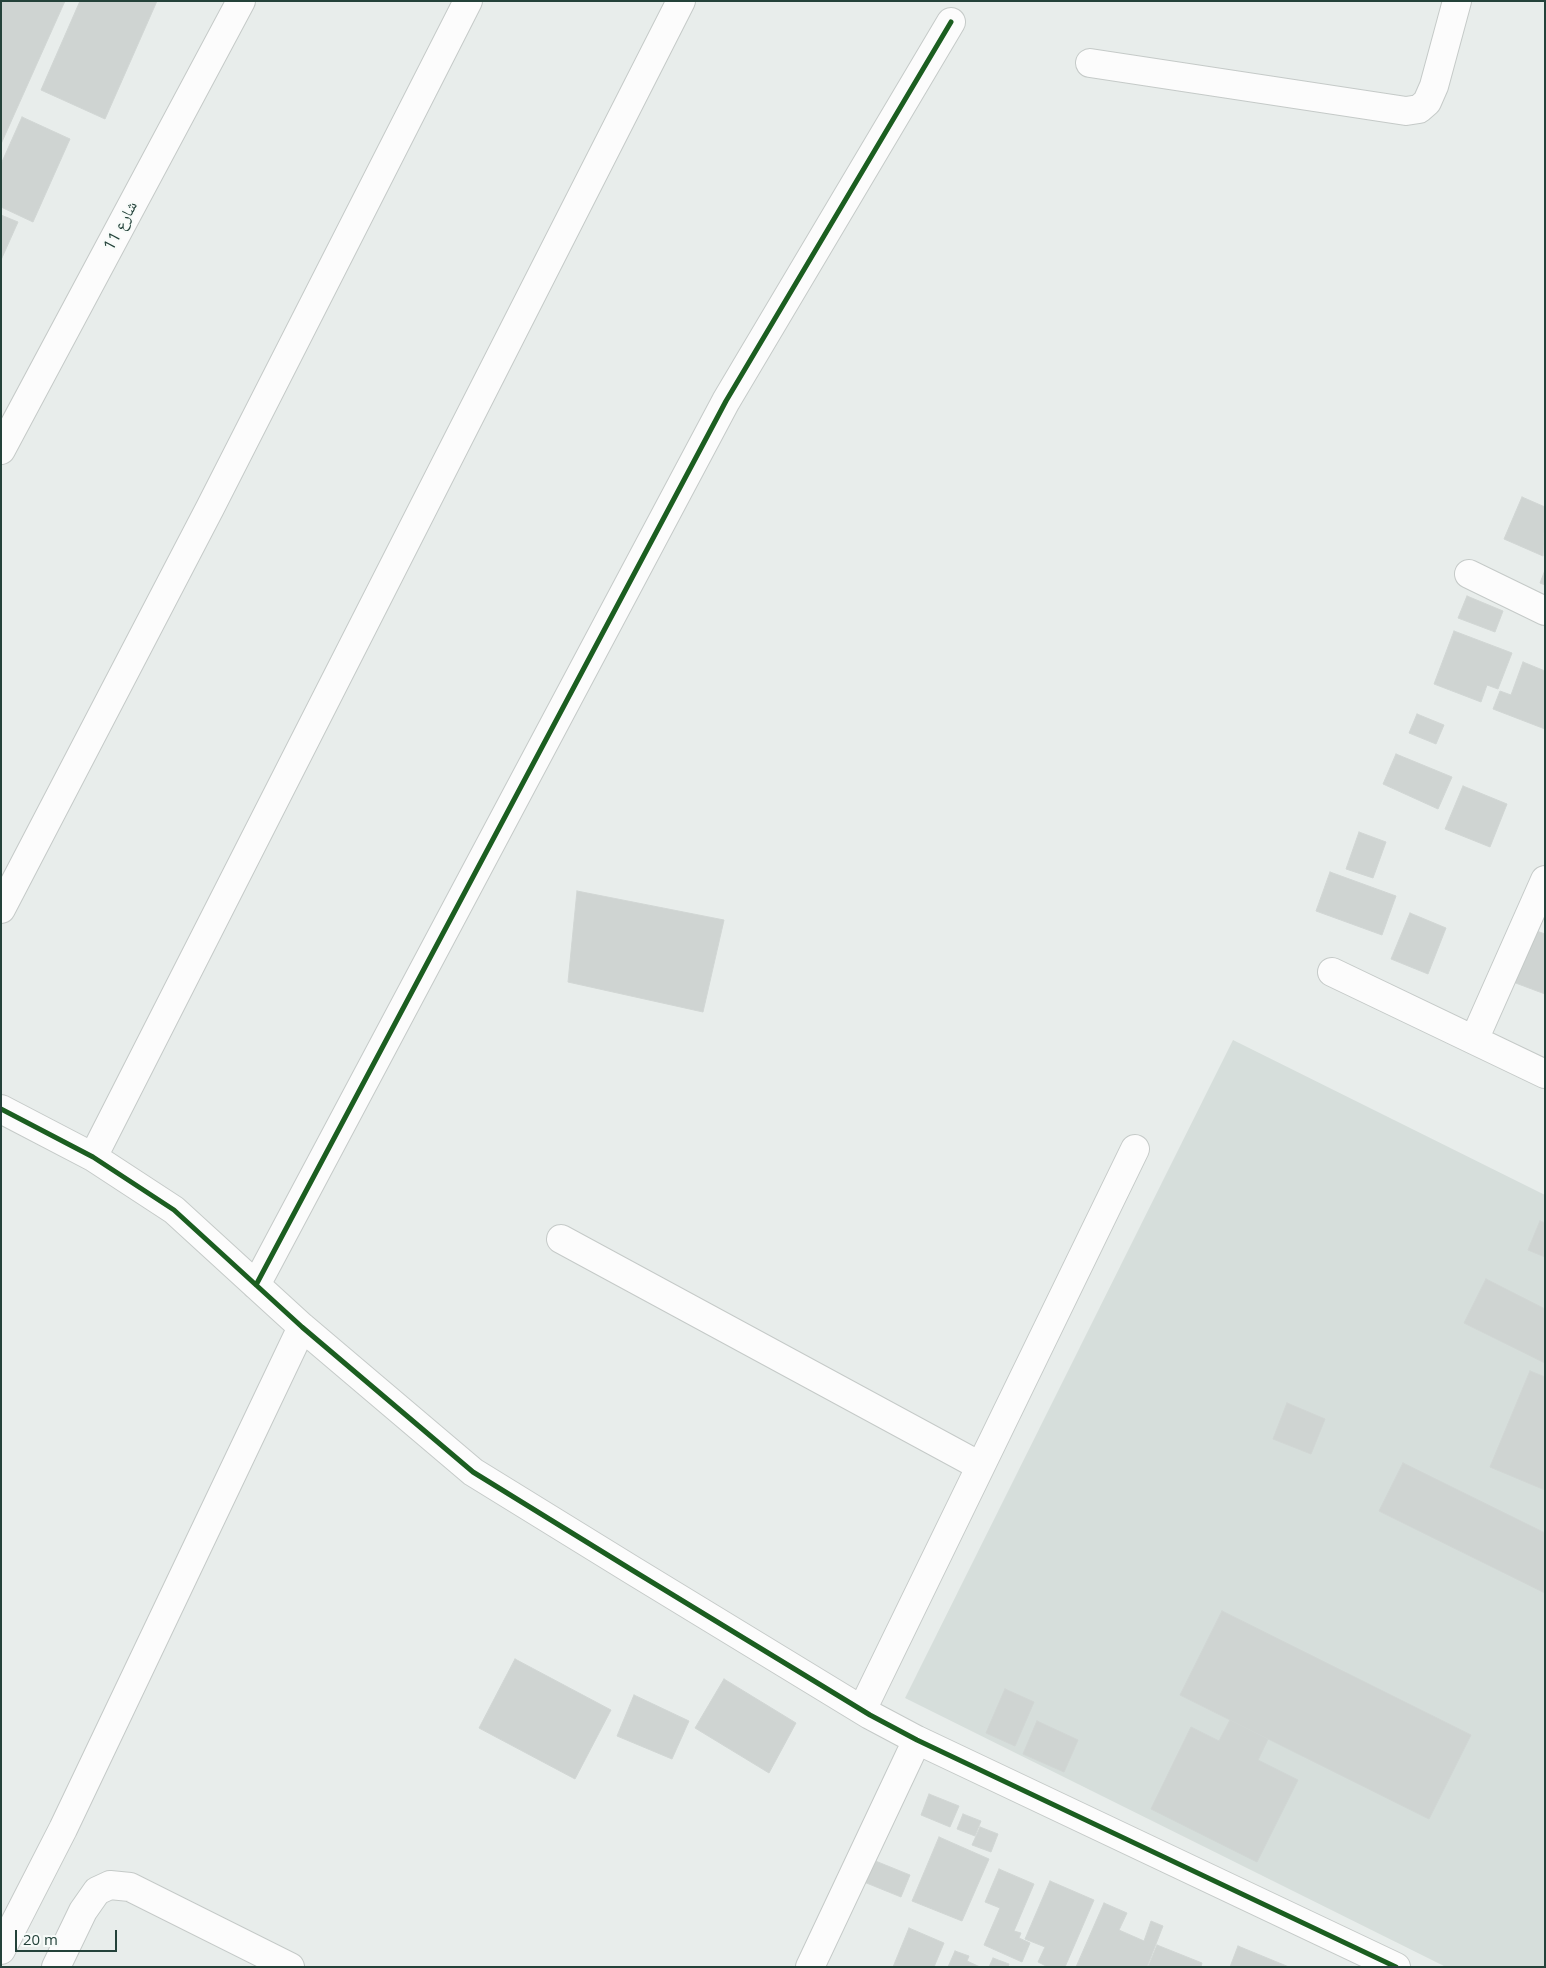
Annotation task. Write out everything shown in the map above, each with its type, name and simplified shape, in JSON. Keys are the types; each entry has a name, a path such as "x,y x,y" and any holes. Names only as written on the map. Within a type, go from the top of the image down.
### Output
{"street":[{"name":"شارع 11","path":"1,450 241,1"},
{"path":"1,909 210,508 468,1"},
{"path":"93,1157 681,1"},
{"path":"1090,63 1374,107 1406,111 1419,109 1427,102 1434,86 1457,1"},
{"path":"256,1284 726,401 951,22"},
{"path":"1469,574 1545,611"},
{"path":"1474,1040 1545,880"},
{"path":"1332,972 1545,1074"},
{"path":"1,1109 93,1157 174,1210 302,1327 473,1472 862,1710 917,1740 1396,1967"},
{"path":"862,1710 1135,1149"},
{"path":"561,1239 980,1466"},
{"path":"1,1950 63,1829 302,1327"},
{"path":"810,1967 917,1740"},
{"path":"56,1967 83,1911 97,1891 110,1885 130,1887 290,1967"}],"shaded area":[{"path":"1233,1040 1545,1195 1545,1967 1446,1967 905,1698"}],"building":[{"path":"1,1 65,1 1,144"},
{"path":"80,1 157,1 105,119 41,90"},
{"path":"22,117 70,139 33,222 1,207 1,164"},
{"path":"1,215 18,222 1,260"},
{"path":"1522,497 1545,507 1543,556 1504,539"},
{"path":"1545,570 1545,585 1540,583"},
{"path":"1467,596 1503,611 1495,632 1458,618"},
{"path":"1454,631 1512,653 1498,689 1487,685 1481,702 1434,684"},
{"path":"1523,662 1545,671 1545,729 1493,709 1500,691 1511,695"},
{"path":"1417,714 1444,725 1436,744 1409,733"},
{"path":"1396,754 1452,777 1438,809 1383,784"},
{"path":"1463,786 1507,804 1490,847 1445,829"},
{"path":"1359,832 1386,842 1373,878 1346,869"},
{"path":"1330,872 1396,896 1382,935 1316,911"},
{"path":"577,891 724,920 703,1012 568,982"},
{"path":"1410,913 1446,928 1428,974 1391,959"},
{"path":"1534,930 1545,934 1545,994 1513,982"},
{"path":"1540,1221 1545,1223 1545,1257 1528,1250"},
{"path":"1486,1279 1545,1309 1545,1363 1464,1323"},
{"path":"1530,1371 1545,1377 1545,1490 1490,1467"},
{"path":"1287,1403 1325,1419 1311,1454 1273,1439"},
{"path":"1403,1463 1545,1533 1545,1593 1379,1511"},
{"path":"1222,1611 1471,1735 1429,1819 1180,1695"},
{"path":"515,1659 611,1710 575,1779 479,1728"},
{"path":"724,1679 796,1723 769,1773 695,1728"},
{"path":"1005,1689 1034,1702 1015,1746 986,1733"},
{"path":"634,1695 689,1721 672,1759 617,1736"},
{"path":"1230,1720 1268,1739 1258,1760 1298,1780 1257,1862 1151,1809 1191,1727 1219,1741"},
{"path":"1037,1721 1078,1740 1064,1772 1023,1754"},
{"path":"929,1794 959,1806 950,1827 921,1815"},
{"path":"963,1814 981,1821 975,1836 957,1829"},
{"path":"980,1827 998,1834 991,1852 972,1845"},
{"path":"939,1837 989,1859 962,1921 912,1901"},
{"path":"873,1860 910,1875 901,1897 864,1882"},
{"path":"999,1869 1034,1884 1014,1931 1021,1933 1019,1938 1030,1943 1022,1962 984,1945 1000,1908 985,1902"},
{"path":"1050,1881 1094,1900 1065,1967 1048,1967 1038,1962 1045,1947 1025,1939"},
{"path":"1104,1903 1127,1913 1119,1930 1144,1941 1151,1921 1163,1926 1147,1967 1076,1967"},
{"path":"909,1928 944,1943 934,1967 893,1967"},
{"path":"1157,1945 1202,1963 1201,1967 1148,1967"},
{"path":"1238,1946 1289,1967 1230,1967"},
{"path":"955,1951 969,1956 967,1961 980,1967 948,1967"},
{"path":"993,1958 1009,1964 1008,1967 989,1967"}],"cycle path":[{"path":"256,1285 726,401 951,22"},
{"path":"1,1109 93,1157 174,1210 302,1327 473,1472 632,1570 870,1715 917,1740 1396,1967"}]}
